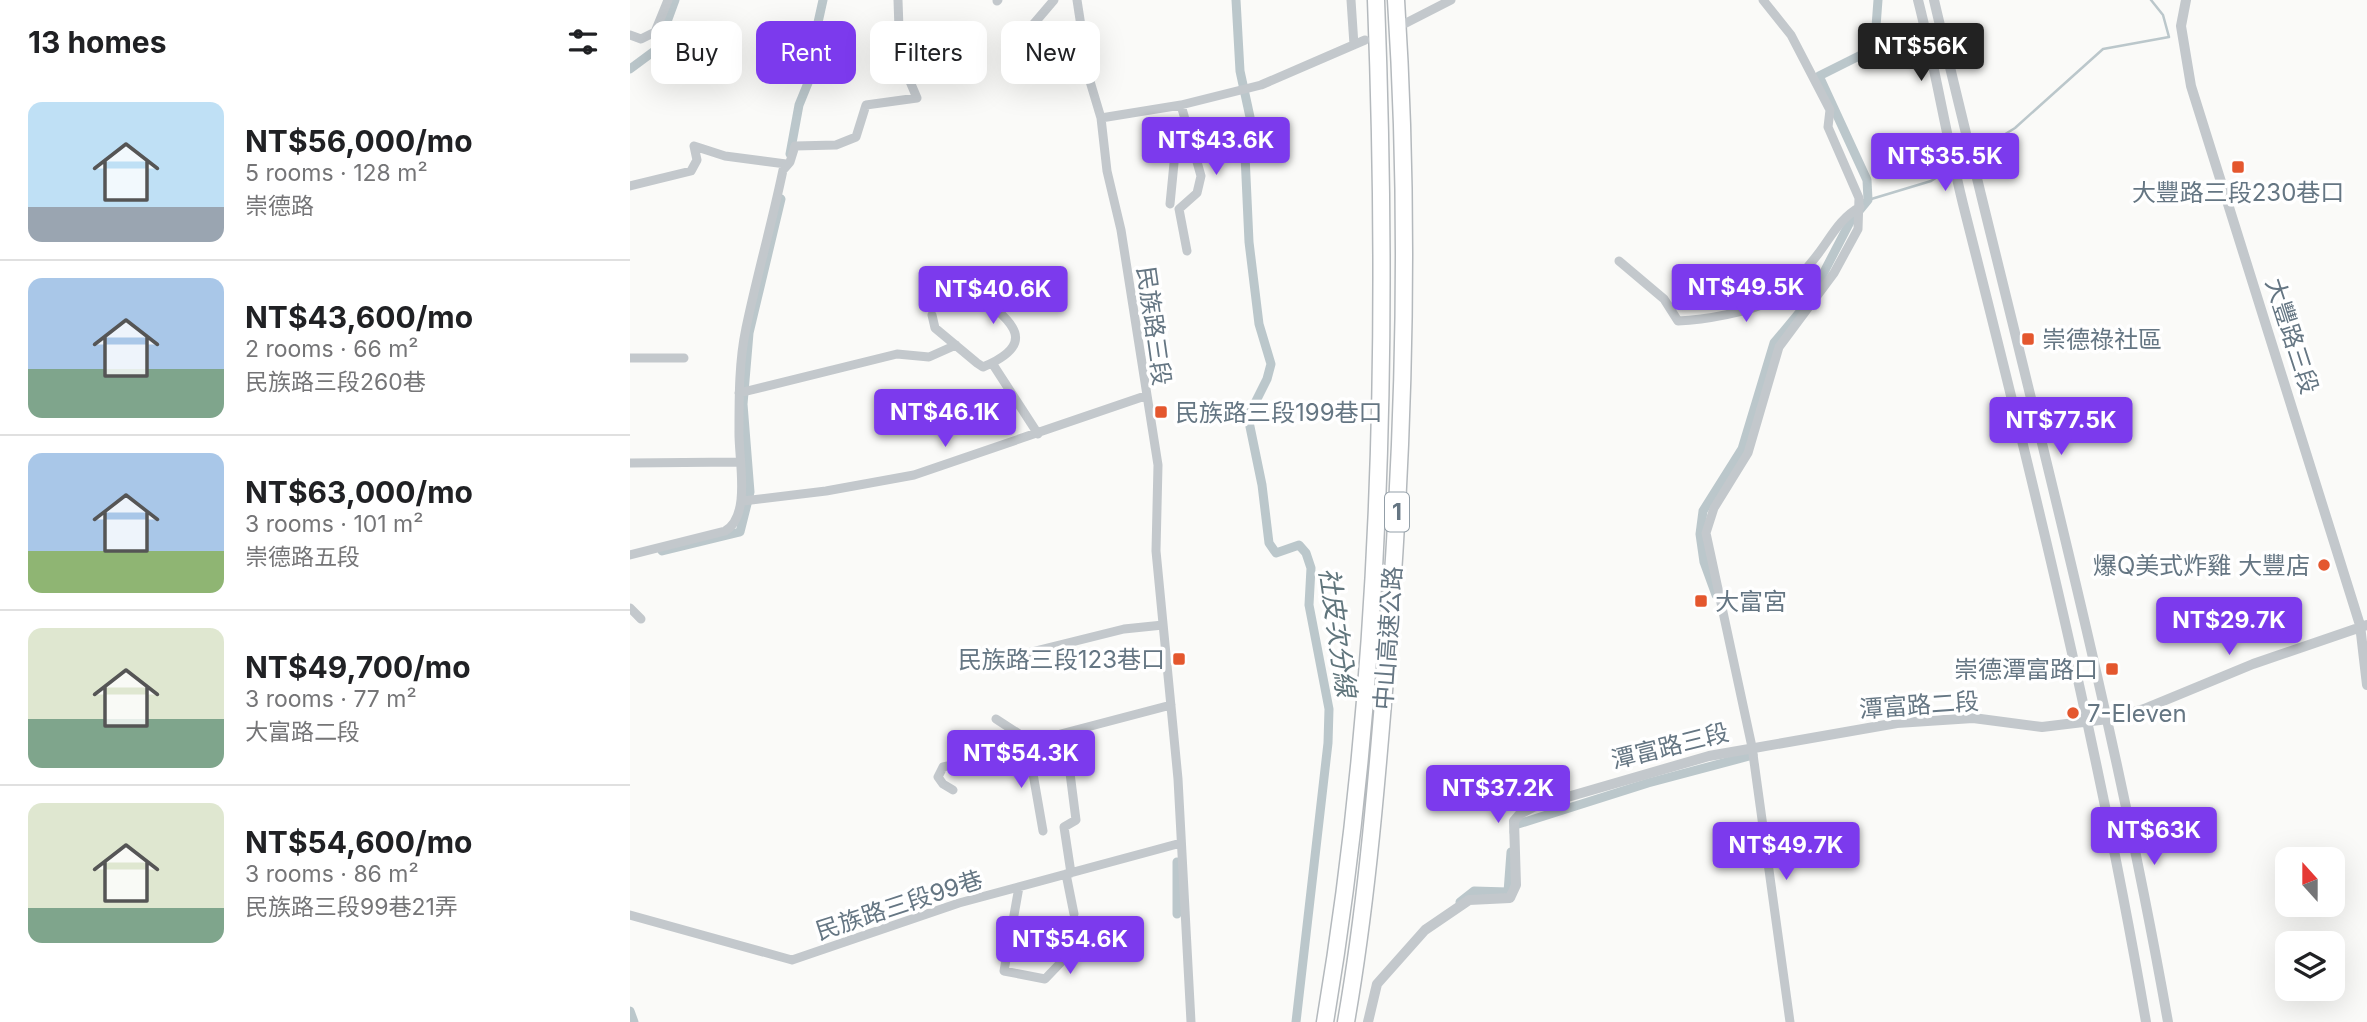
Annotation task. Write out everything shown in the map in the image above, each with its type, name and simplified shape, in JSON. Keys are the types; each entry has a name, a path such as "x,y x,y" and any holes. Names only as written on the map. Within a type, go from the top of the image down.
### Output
{"highway":[{"name":"中山高速公路","path":"1325,1022 1347,876 1372,596 1381,205 1376,0"},
{"name":"中山高速公路","path":"1346,1022 1375,798 1401,449 1403,207 1396,0"}],"street":[{"path":"630,34 641,39 654,32 668,0"},
{"path":"630,555 725,531 735,523 743,501 738,462 739,393 746,329 786,164 795,146 836,145 856,137 866,105 917,98 900,58 898,0"},
{"path":"1036,21 1054,0"},
{"name":"民族路三段","path":"1077,0 1089,78 1101,118 1107,172 1137,330 1159,477 1156,551 1171,705 1191,1022"},
{"path":"1351,0 1354,45"},
{"path":"1406,23 1451,0"},
{"path":"1763,0 1791,35 1830,110 1828,127 1860,207 1858,229 1834,273 1779,347 1748,453 1714,508 1706,533 1752,747 1790,1022"},
{"path":"1918,0 1964,208 2009,380 2089,723 2146,1022"},
{"path":"1934,0 1970,156 2028,378 2108,719 2168,1022"},
{"name":"大豐路三段","path":"2186,0 2181,26 2191,86 2363,625 2367,685"},
{"path":"1101,118 1181,105 1261,85 1366,40"},
{"path":"1181,105 1201,176 1197,193 1179,209 1187,251"},
{"path":"630,186 691,171 697,160 694,146 724,156 786,164"},
{"path":"1170,204 1175,153 1195,153"},
{"path":"1619,261 1664,299 1678,321 1754,307 1774,300 1783,293 1816,257 1846,215 1860,207"},
{"path":"932,315 935,328 976,363 983,367 992,363 1012,350 1018,340 1018,333 1006,318 975,292"},
{"path":"739,393 897,354 929,357 956,345"},
{"path":"630,358 684,358"},
{"path":"992,363 1038,434"},
{"path":"743,501 826,491 914,475 1145,396"},
{"path":"630,463 738,462"},
{"path":"630,608 641,619"},
{"path":"975,666 1124,629 1163,625"},
{"name":"潭富路二段","path":"1752,747 1897,723 1973,718 2042,727 2089,723 2144,709 2226,675 2363,625"},
{"path":"953,790 943,784 938,776 943,767 1138,715 1158,706 1171,705"},
{"path":"996,719 1030,744 1043,831"},
{"path":"1065,734 1076,820 1064,827 1074,914"},
{"name":"潭富路三段","path":"1368,1022 1377,984 1425,929 1469,900 1510,898 1516,885 1514,821 1520,814 1533,807 1628,777 1752,747"},
{"name":"民族路三段99巷","path":"630,915 793,960 959,903 1181,843"},
{"path":"1019,887 1004,971 1045,979 1068,955 1070,936 1062,934"}],"waterway":[{"path":"630,69 657,49 675,0"},
{"path":"790,154 799,105 810,78 813,45 823,0"},
{"name":"社皮次分線","path":"1236,0 1240,71 1250,117 1245,155 1249,242 1259,324 1271,364 1267,379 1248,417 1262,485 1269,543 1276,553 1299,545 1306,553 1311,568 1309,605 1329,709 1328,743 1296,1022"},
{"path":"1716,595 1704,562 1700,534 1703,511 1742,449 1774,343 1809,301 1850,222 1868,200 1867,180 1819,76 1861,55 1875,40 1878,0"},
{"path":"1973,154 2015,128 2103,49 2169,37 2163,15 2151,0"},
{"path":"1868,200 1931,181 1950,169"},
{"path":"662,551 740,532 750,492 743,404 749,333 781,199"},
{"path":"1514,832 1515,825 1648,783 1753,755 1751,748"},
{"path":"1460,902 1474,891 1508,892 1511,852"},
{"path":"1177,862 1177,914"},
{"path":"630,1011 634,1022"}],"place":[{"name":"大豐路三段230巷口","path":"2238,167"},
{"name":"崇德祿社區","path":"2028,339"},
{"name":"民族路三段199巷口","path":"1161,412"},
{"name":"爆Q美式炸雞 大豐店","path":"2324,565"},
{"name":"大富宮","path":"1701,601"},
{"name":"民族路三段123巷口","path":"1179,659"},
{"name":"崇德潭富路口","path":"2112,669"},
{"name":"7-Eleven","path":"2073,713"}]}
